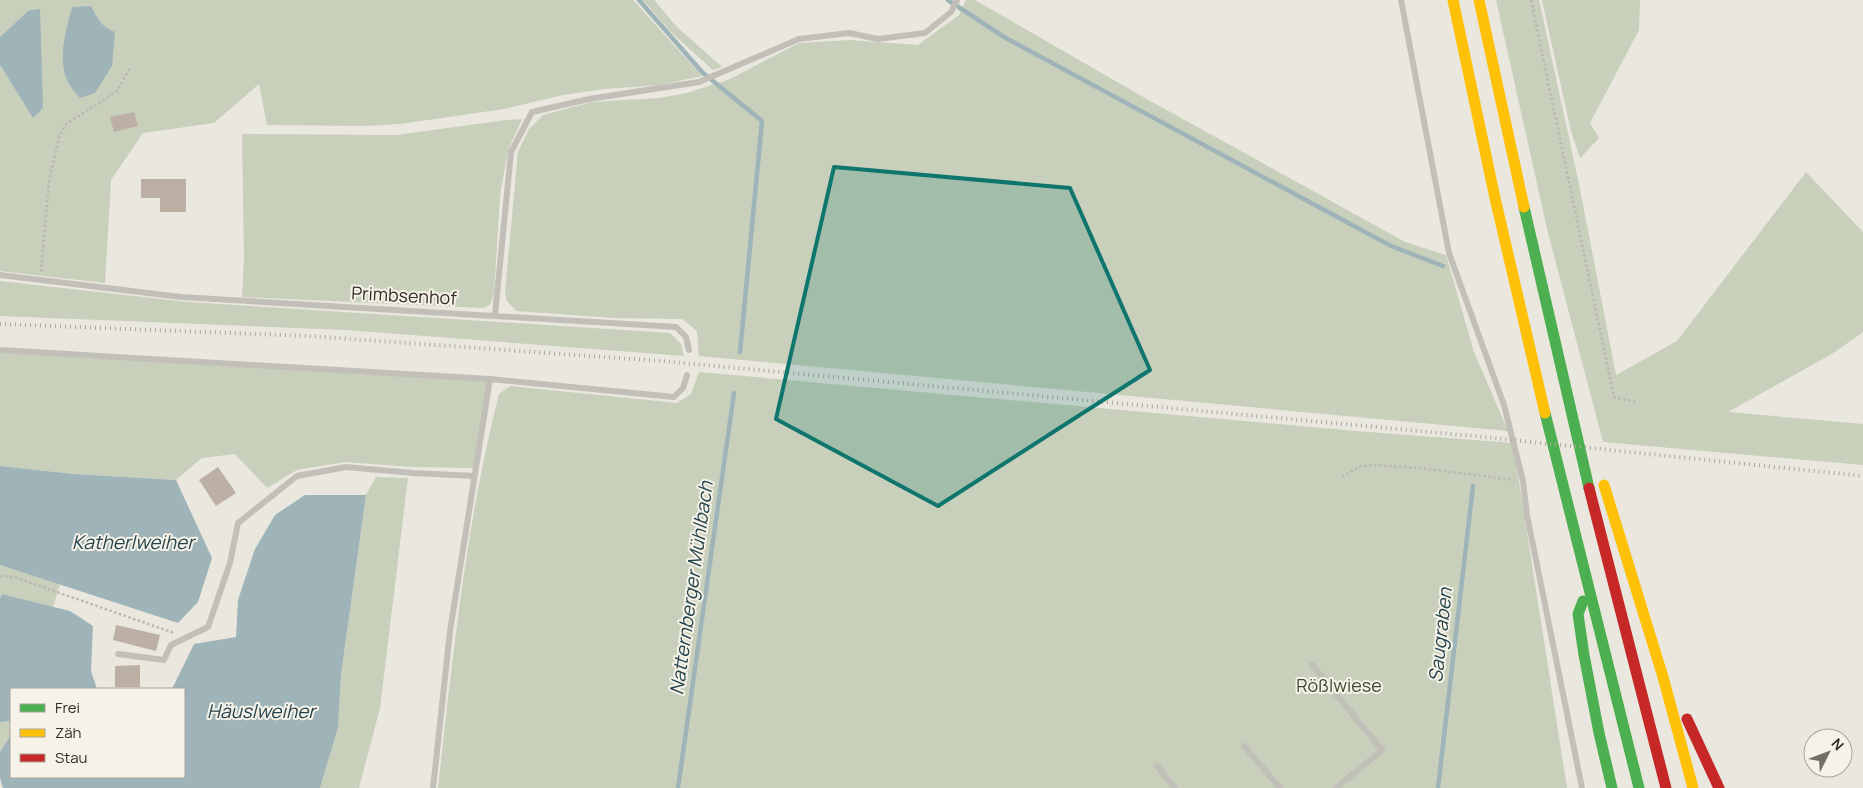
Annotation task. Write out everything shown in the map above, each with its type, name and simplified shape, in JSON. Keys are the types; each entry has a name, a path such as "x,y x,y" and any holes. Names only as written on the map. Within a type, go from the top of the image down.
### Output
{"highway":[{"path":"1453,0 1477,118 1587,590 1639,788"},
{"path":"1479,0 1510,145 1598,524 1666,788"},
{"path":"1560,360 1576,384 1584,412"},
{"path":"1600,471 1663,677 1693,788"},
{"path":"1587,590 1578,614 1584,655 1610,785"},
{"path":"1663,677 1676,692 1719,788"}],"lane":[{"path":"496,316 510,152 532,112 589,99 699,82 799,39 849,32 878,39 925,33 951,12 957,0"},
{"path":"1402,0 1449,253 1504,405 1523,481 1527,515 1582,788"},
{"name":"Primbsenhof","path":"0,275 181,296 676,327 686,336 689,350"},
{"path":"0,350 490,380 674,397 683,388 687,375"},
{"path":"433,788 450,631 490,380"},
{"path":"118,654 164,660 171,645 208,628 230,563 238,523 297,476 346,467 474,476"},
{"path":"1312,664 1382,750 1336,788"},
{"path":"1244,746 1280,788"},
{"path":"1157,766 1175,788"}],"path":[{"path":"1531,0 1614,397 1636,402"},
{"path":"40,281 49,182 59,137 66,124 117,90 130,68"},
{"path":"1342,477 1361,466 1377,466 1419,468 1523,481"},
{"path":"0,576 17,578 187,637"}],"highlighted area":[{"path":"834,167 1070,188 1150,370 938,506 776,419"}],"green space":[{"path":"0,0 633,0 702,76 660,85 605,89 563,95 504,109 400,124 365,126 267,125 259,84 214,123 143,133 111,180 105,283 0,271 0,65 33,118 40,48 40,9 29,10 0,37","holes":["91,6 105,28 65,33"]},
{"path":"643,0 654,0 677,27 722,67 713,70 673,34"},
{"path":"966,0 975,0 1145,98 1405,242 1446,255 1474,352 1508,431 699,356 697,331 682,319 614,318 516,311 507,301 505,292 518,152 529,129 543,115 592,102 659,98 687,93 730,79 799,43 850,40 918,45 959,15"},
{"path":"1496,0 1539,0 1579,184 1616,375 1677,341 1806,172 1863,232 1863,332 1832,354 1728,412 1863,424 1863,465 1603,442 1548,233"},
{"path":"1542,0 1640,0 1639,30 1590,123 1599,138 1580,158 1571,131"},
{"path":"522,119 509,148 506,161 500,196 494,294 490,305 483,308 242,297 244,258 242,134 396,135"},
{"path":"0,281 188,302 670,333 681,344 684,356 346,330 0,316"},
{"path":"0,350 490,379 474,468 411,467 345,462 297,470 267,488 235,454 202,458 176,480 74,474 0,466"},
{"name":"Rößlwiese","path":"699,372 1356,431 1513,443 1567,788 438,788 455,639 469,541 499,394 510,386 677,403 691,394"},
{"path":"376,477 408,478 380,708 359,788 320,788 338,728 341,675 366,495"},
{"path":"0,565 60,584 53,607 2,594 0,598"},
{"path":"10,721 10,738 0,752 0,722"}],"water":[{"path":"91,6 103,25 115,32 112,66 95,93 80,98 69,84 65,73 63,64 64,45 72,7"},
{"path":"40,9 43,108 33,118 0,65 0,37 29,10"},
{"name":"Katherlweiher","path":"0,466 74,474 176,480 212,558 198,602 178,623 0,565"},
{"name":"Häuslweiher","path":"305,495 366,495 341,675 338,728 320,788 3,788 0,778 0,752 9,738 10,778 185,778 185,688 172,688 194,644 236,637 238,600 255,549 275,515"},
{"path":"2,594 70,611 93,626 91,671 97,688 10,688 10,721 0,722 0,598"}],"building":[{"path":"134,112 138,126 114,132 110,117"},
{"path":"141,179 186,179 186,212 160,212 160,198 141,198"},
{"path":"218,467 236,493 216,506 199,480"},
{"path":"116,625 160,635 156,651 113,640"},
{"path":"140,665 140,687 115,687 115,666"}],"waterway":[{"name":"Natternberger Mühlbach","path":"639,0 702,72 762,121 740,352"},
{"path":"948,0 1004,37 1391,246 1443,266"},
{"name":"Natternberger Mühlbach","path":"678,788 734,393"},
{"name":"Saugraben","path":"1438,788 1473,486"}],"railway":[{"path":"0,324 308,336 661,361 1473,436 1863,476"}],"traffic: fast":[{"path":"1524,207 1589,488"},
{"path":"1545,413 1639,788"},
{"path":"1583,601 1578,614 1584,655 1612,788"}],"traffic: slow":[{"path":"1453,0 1495,198 1545,413"},
{"path":"1479,0 1524,207"},
{"path":"1604,485 1663,677 1693,788"}],"traffic: jam":[{"path":"1589,488 1666,788"},
{"path":"1687,719 1719,788"}]}
